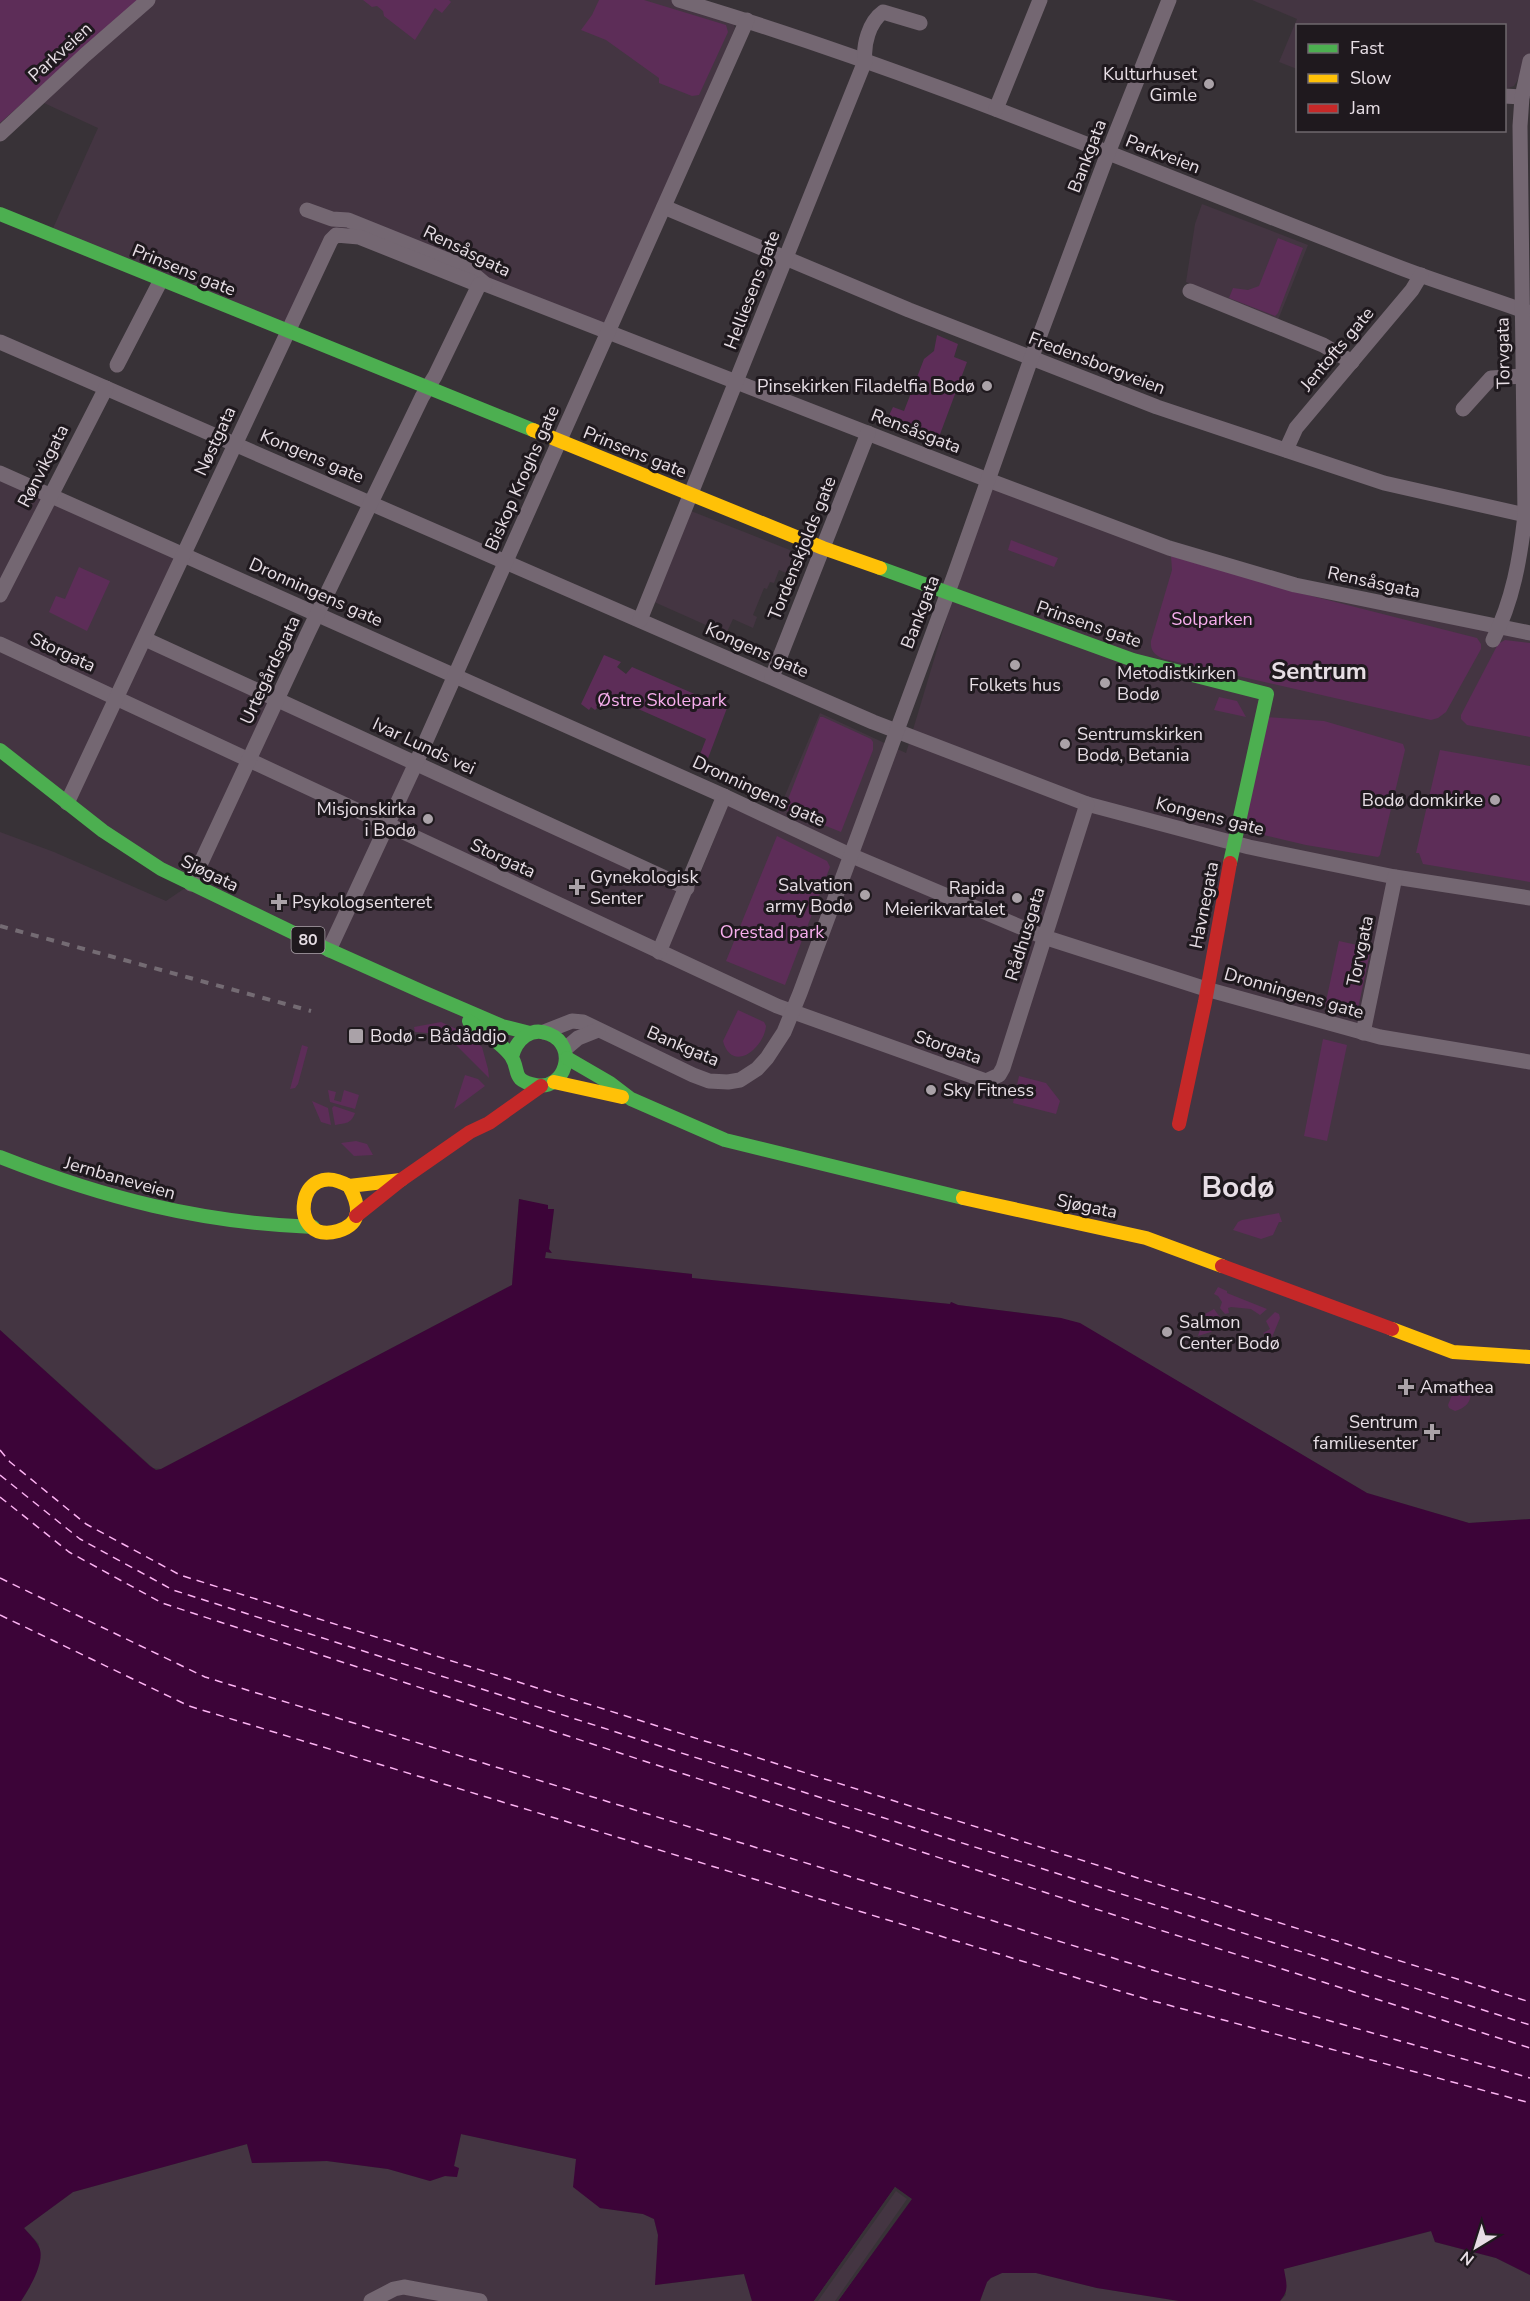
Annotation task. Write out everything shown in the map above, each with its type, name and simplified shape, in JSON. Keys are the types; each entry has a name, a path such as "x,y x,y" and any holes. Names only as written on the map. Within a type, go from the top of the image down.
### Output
{"main road":[{"name":"Prinsens gate","path":"0,214 823,548 1133,660 1267,694"},
{"name":"Havnegata","path":"1179,1124 1222,900 1267,694"},
{"name":"Sjøgata","path":"0,750 129,850 191,884 329,950 502,1026 557,1038 566,1054 632,1099 697,1129 732,1142 959,1197 1146,1238 1453,1352 1530,1357"},
{"name":"Sjøgata","path":"426,993 473,1024 513,1062 524,1081 580,1086 604,1094 632,1099"},
{"path":"506,1085 520,1040 537,1033"},
{"path":"547,1084 562,1074 566,1054"},
{"name":"Jernbaneveien","path":"0,1156 115,1198 189,1216 254,1226 313,1227 323,1233 338,1232 350,1225 356,1216 401,1180 470,1132 489,1123 547,1084"},
{"name":"Jernbaneveien","path":"470,1132 496,1100"},
{"name":"Jernbaneveien","path":"288,1205 305,1196 312,1186 326,1179 341,1181 349,1186 401,1180"},
{"path":"349,1186 356,1197 356,1216"},
{"path":"305,1196 304,1213 313,1227"},
{"name":"Jernbaneveien","path":"233,1221 271,1211"}],"street":[{"name":"Parkveien","path":"0,134 148,0"},
{"name":"Parkveien","path":"679,0 747,20 996,108 1421,275 1526,311"},
{"path":"996,108 1040,0"},
{"name":"Bankgata","path":"537,1033 572,1021 583,1022 709,1081 740,1080 757,1069 767,1058 792,1013 948,593 1031,359 1108,153 1169,0"},
{"name":"Helliesens gate","path":"640,620 865,61 863,50 875,18 883,12 920,23"},
{"name":"Biskop Kroghs gate","path":"329,950 416,763 747,20"},
{"name":"Torvgata","path":"1496,634 1513,590 1528,515 1523,376 1526,311 1522,97 1530,61"},
{"path":"1506,96 1522,97"},
{"name":"Fredensborgveien","path":"664,207 1031,359 1157,407 1384,483 1528,515"},
{"name":"Rensåsgata","path":"307,210 332,219 348,220 465,267 482,284 988,480 1198,557 1298,585 1496,634 1530,633"},
{"name":"Nøstgata","path":"67,803 331,240 336,235 359,237 482,284"},
{"name":"Jentofts gate","path":"1286,450 1296,428 1413,290 1421,275"},
{"path":"117,365 160,280"},
{"name":"Urtegårdsgata","path":"191,884 318,614 428,388 482,284"},
{"path":"1190,291 1323,345 1352,362"},
{"name":"Kongens gate","path":"0,342 896,731 1087,804 1235,843 1395,877 1530,898"},
{"path":"1463,409 1491,378 1523,376"},
{"name":"Rønvikgata","path":"0,595 105,388"},
{"name":"Tordenskjolds gate","path":"772,677 868,433"},
{"name":"Dronningens gate","path":"0,473 724,796 850,855 1044,937 1206,989 1363,1033 1437,1048 1530,1062"},
{"name":"Ivar Lunds vei","path":"145,639 687,888"},
{"name":"Storgata","path":"0,644 792,1013 978,1079 992,1080 999,1076"},
{"path":"659,952 724,796"},
{"name":"Rådhusgata","path":"999,1076 1087,804"},
{"name":"Torvgata","path":"1363,1033 1395,877"},
{"path":"566,1054 578,1038 598,1030"},
{"path":"371,2301 394,2289 404,2287 480,2301"}],"shaded area":[{"path":"151,0 672,0 734,24 735,28 608,331 336,235 289,330 50,235 98,128 44,103"},
{"path":"1252,0 1530,0 1530,59 1514,86 1506,89 1506,24 1296,24 1296,69 1279,62 1297,19"},
{"path":"1202,204 1308,245 1278,320 1186,282 1195,224"},
{"path":"0,473 185,555 143,638 416,769 692,894 728,805 775,819 820,713 906,753 984,493 989,484 1171,551 1530,633 1530,1519 1469,1523 1367,1493 1172,1378 1061,1318 958,1305 951,1302 950,1304 691,1278 692,1274 545,1258 546,1252 551,1253 549,1249 554,1210 548,1209 548,1206 519,1199 512,1285 161,1469 153,1468 0,1330 0,832 54,852 166,901 191,884 0,753"},
{"path":"691,511 805,556 792,590 786,588 791,575 779,570 774,583 770,582 767,589 764,588 753,615 757,617 753,628 733,619 726,634 652,601"},
{"path":"519,1199 548,1205 548,1209 554,1209 549,1249 552,1253 546,1252 545,1258 692,1274 692,1278 950,1304 951,1302 958,1305 1061,1318 1080,1323 1367,1493 1469,1523 1530,1519 1530,2275 1496,2258 1435,2242 1431,2231 1284,2269 1286,2289 1280,2301 1179,2301 1097,2288 1036,2273 1002,2273 987,2282 980,2301 838,2301 911,2199 895,2187 814,2301 752,2301 744,2274 655,2285 658,2235 654,2219 643,2214 600,2208 573,2187 576,2159 461,2134 454,2166 459,2168 457,2177 445,2176 430,2181 388,2169 327,2161 252,2163 247,2144 73,2192 24,2228 39,2247 41,2253 38,2267 21,2301 0,2301 0,1330 150,1466 156,1470 161,1469 512,1285"},
{"path":"461,2134 577,2159 600,2208 643,2214 654,2219 658,2235 656,2285 744,2274 752,2301 21,2301 30,2287 39,2244 24,2228 73,2192 247,2144 252,2163 327,2161 388,2169 430,2181 445,2176 457,2177 454,2167"},
{"path":"895,2187 912,2199 838,2301 814,2301"},
{"path":"1432,2231 1435,2242 1496,2258 1530,2275 1530,2301 1280,2301 1286,2295 1283,2269"},
{"path":"1002,2273 1036,2273 1097,2288 1179,2301 980,2301 990,2278"}],"green space":[{"path":"0,0 139,0 0,123"},
{"path":"363,0 449,0 451,2 442,13 435,8 415,40 384,16 383,11 377,6 372,7"},
{"path":"599,0 644,0 726,25 728,32 699,95 692,96 659,83 659,78 606,40 581,30"},
{"path":"1278,238 1303,248 1275,316 1229,298 1233,288 1248,290 1259,286"},
{"path":"937,335 958,344 954,357 967,362 936,445 884,426 893,407 904,411 924,359 934,351"},
{"path":"1011,540 1058,558 1054,567 1008,550"},
{"name":"Solparken","path":"1171,556 1296,592 1477,638 1481,649 1446,712 1431,720 1164,659 1154,652 1151,641 1172,570"},
{"path":"79,567 110,581 87,631 49,612 56,596 65,599"},
{"path":"1505,640 1530,643 1530,737 1467,725 1461,719 1498,644"},
{"name":"Østre Skolepark","path":"604,655 621,662 617,667 626,674 632,667 727,708 707,761 699,757 706,739 609,696 595,710 591,707 589,710 581,704"},
{"path":"1219,697 1237,701 1246,717 1214,710"},
{"path":"820,717 871,739 873,742 873,750 841,832 786,810 785,807"},
{"path":"1265,717 1324,721 1403,744 1405,750 1378,857 1306,845 1242,830"},
{"path":"1440,750 1530,766 1530,882 1423,864 1419,853 1416,853"},
{"name":"Orestad park","path":"777,836 827,861 830,867 785,985 726,961"},
{"path":"1339,941 1371,948 1357,1013 1325,1006"},
{"path":"738,1010 764,1022 766,1026 760,1042 754,1049 740,1057 733,1056 727,1051 723,1041"},
{"path":"441,1022 463,1032 482,1047 489,1078 452,1041 438,1034 415,1032 414,1027"},
{"path":"1323,1039 1347,1045 1327,1141 1304,1136"},
{"path":"302,1045 308,1047 298,1084 295,1088 290,1089"},
{"path":"465,1075 478,1079 485,1086 454,1109"},
{"path":"1019,1076 1046,1083 1060,1101 1056,1114 1013,1103"},
{"path":"328,1090 336,1092 334,1100 341,1102 344,1090 359,1095 355,1109 330,1102"},
{"path":"312,1101 328,1108 331,1125 321,1122"},
{"path":"334,1106 355,1113 352,1119 335,1125 332,1108"},
{"path":"356,1141 367,1144 373,1155 354,1156 341,1143"},
{"path":"1279,1213 1282,1222 1279,1222 1273,1235 1261,1239 1233,1230 1242,1220"},
{"path":"1218,1287 1267,1309 1260,1315 1251,1309 1231,1307 1228,1308 1229,1313 1225,1314 1220,1308 1222,1302 1214,1294"},
{"path":"1214,1309 1222,1320 1211,1332 1198,1336 1205,1314"},
{"path":"1275,1312 1280,1318 1270,1342 1265,1342 1266,1335 1263,1333 1270,1329 1266,1321"},
{"path":"1458,1380 1470,1384 1471,1394 1467,1404 1455,1411 1448,1405"}],"pier":[{"path":"895,2187 912,2199 838,2301 835,2301 907,2199 896,2191 818,2301 814,2301"}],"ferry route":[{"path":"0,1450 10,1462 86,1524 180,1575 1530,2002"},
{"path":"0,1475 80,1539 173,1590 1530,2025"},
{"path":"0,1497 69,1552 162,1603 1160,1930 1530,2048"},
{"path":"0,1578 205,1677 1152,1970 1530,2078"},
{"path":"0,1615 189,1706 1146,1999 1530,2103"}],"railway":[{"path":"0,926 311,1011"}],"traffic: fast":[{"path":"0,214 533,430"},
{"path":"880,568 1133,660 1267,694 1230,863"},
{"path":"0,750 103,831 161,869 329,950 425,993 502,1026 530,1033"},
{"path":"469,1021 507,1051 514,1061 519,1078 528,1083 546,1085 554,1081 561,1075 566,1057 564,1048 558,1040 542,1032 525,1036 517,1045 512,1057"},
{"path":"567,1058 610,1083 631,1099 725,1140 963,1198"},
{"path":"0,1157 77,1185 154,1206 231,1220 313,1227"}],"traffic: slow":[{"path":"533,430 823,548 880,568"},
{"path":"554,1082 622,1097"},
{"path":"349,1186 357,1206 356,1218 352,1223 338,1231 321,1232 310,1226 305,1215 304,1202 309,1191 318,1182 331,1180 349,1186 401,1180"},
{"path":"963,1198 1146,1238 1222,1266"},
{"path":"1392,1329 1453,1352 1530,1357"}],"traffic: jam":[{"path":"1179,1124 1205,1002 1230,863"},
{"path":"356,1216 401,1180 541,1086"},
{"path":"1222,1266 1392,1329"}],"place":[{"name":"Kulturhuset Gimle","path":"1209,84"},
{"name":"Pinsekirken Filadelfia Bodø","path":"987,386"},
{"name":"Folkets hus","path":"1015,665"},
{"name":"Metodistkirken Bodø","path":"1105,683"},
{"name":"Sentrumskirken Bodø, Betania","path":"1065,744"},
{"name":"Bodø domkirke","path":"1495,800"},
{"name":"Misjonskirka i Bodø","path":"428,819"},
{"name":"Gynekologisk Senter","path":"577,887"},
{"name":"Salvation army Bodø","path":"865,895"},
{"name":"Rapida Meierikvartalet","path":"1017,898"},
{"name":"Psykologsenteret","path":"279,902"},
{"name":"Bodø - Bådåddjo","path":"356,1036"},
{"name":"Sky Fitness","path":"931,1090"},
{"name":"Salmon Center Bodø","path":"1167,1332"},
{"name":"Amathea","path":"1406,1387"},
{"name":"Sentrum familiesenter","path":"1432,1432"}],"district":[{"name":"Sentrum","path":"1319,671"},
{"name":"Bodø","path":"1238,1187"}]}
